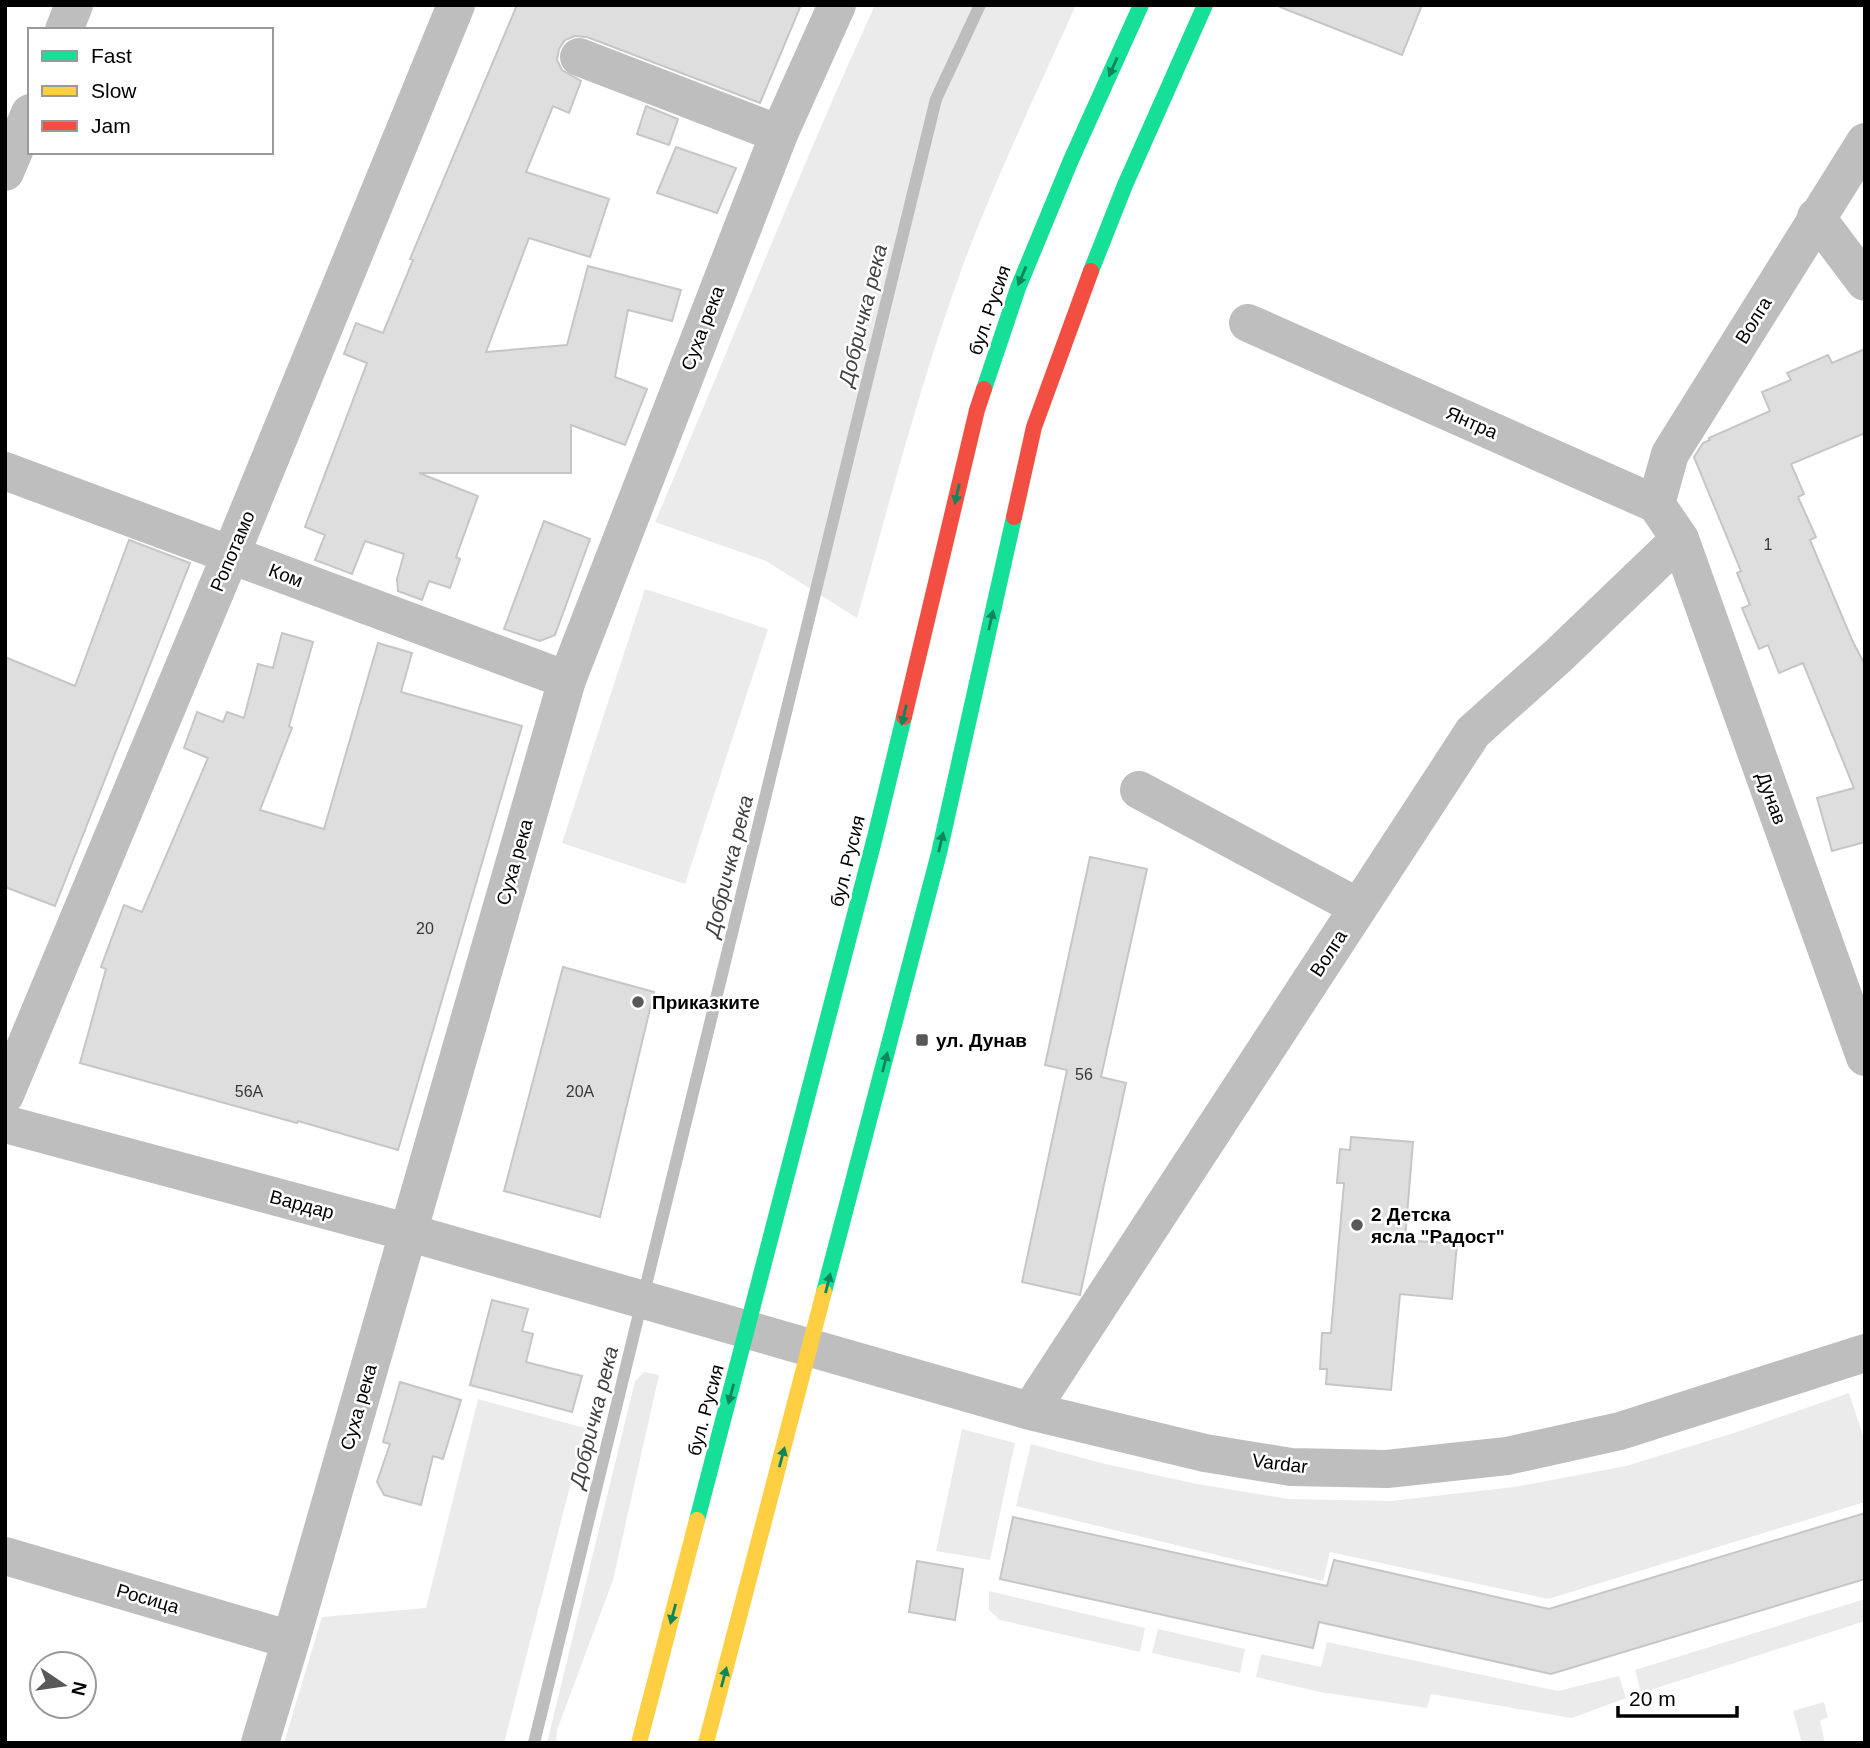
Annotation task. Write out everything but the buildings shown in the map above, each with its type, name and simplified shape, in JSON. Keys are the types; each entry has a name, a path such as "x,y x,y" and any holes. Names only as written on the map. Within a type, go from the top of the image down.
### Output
{"main road":[{"name":"бул. Русия","path":"639,1743 875,837 976,410 1018,288 1071,160 1141,5"},
{"path":"706,1743 939,853 1034,427 1075,310 1125,185 1205,5"}],"street":[{"path":"65,28 74,5"},
{"name":"Ропотамо","path":"5,1095 456,5"},
{"name":"Суха река","path":"260,1743 567,680 779,134 837,5"},
{"path":"579,57 779,134"},
{"path":"5,172 28,118"},
{"name":"Волга","path":"1656,504 1670,454 1865,142"},
{"path":"1816,217 1865,282"},
{"name":"Янтра","path":"1248,323 1656,504"},
{"name":"Ком","path":"5,471 567,680"},
{"path":"1656,504 1679,539"},
{"name":"Волга","path":"1030,1411 1473,732 1558,656 1679,539"},
{"name":"Дунав","path":"1679,539 1865,1057"},
{"path":"1139,790 1358,907"},
{"name":"Вардар","path":"5,1124 407,1232 699,1315"},
{"name":"Vardar","path":"699,1315 1114,1433 1205,1453 1292,1467 1387,1469 1507,1456 1620,1431 1865,1353"},
{"name":"Росица","path":"5,1556 291,1640"}],"shaded area":[{"path":"875,5 1076,5 1002,169 962,268 919,398 857,618 766,561 655,522 818,133"},
{"path":"645,589 768,629 685,884 562,843"},
{"path":"644,1372 659,1375 613,1580 557,1730 556,1743 547,1743 635,1381"},
{"path":"1849,1393 1865,1441 1865,1502 1548,1599 1330,1552 1323,1581 1016,1506 1031,1444 1197,1484 1289,1499 1391,1501 1514,1487 1626,1466 1734,1433"},
{"path":"478,1399 585,1428 504,1743 284,1743 322,1617 426,1608"},
{"path":"962,1429 1015,1443 990,1560 936,1551"},
{"path":"989,1591 1145,1628 1140,1652 1000,1620 989,1610"},
{"path":"1865,1599 1865,1621 1641,1693 1635,1670"},
{"path":"1158,1629 1245,1649 1240,1673 1152,1653"},
{"path":"1327,1642 1558,1691 1619,1676 1626,1698 1572,1718 1431,1694 1427,1708 1320,1692 1256,1677 1261,1654 1321,1667"},
{"path":"1824,1702 1828,1717 1820,1721 1825,1743 1802,1743 1793,1711"}],"waterway":[{"name":"Добричка река","path":"534,1743 936,99 980,5"}],"traffic: fast":[{"path":"984,389 1018,288 1071,160 1141,5"},
{"path":"1091,271 1125,185 1205,5"},
{"path":"824,1292 939,853 1014,517"},
{"path":"697,1520 904,717"}],"traffic: slow":[{"path":"706,1743 824,1292"},
{"path":"639,1743 697,1520"}],"traffic: jam":[{"path":"1014,517 1034,427 1091,271"},
{"path":"904,717 984,389"}],"place":[{"name":"Приказките","path":"638,1002"},
{"name":"ул. Дунав","path":"922,1040"},
{"name":"2 Детска ясла \"Радост\"","path":"1357,1225"}]}
